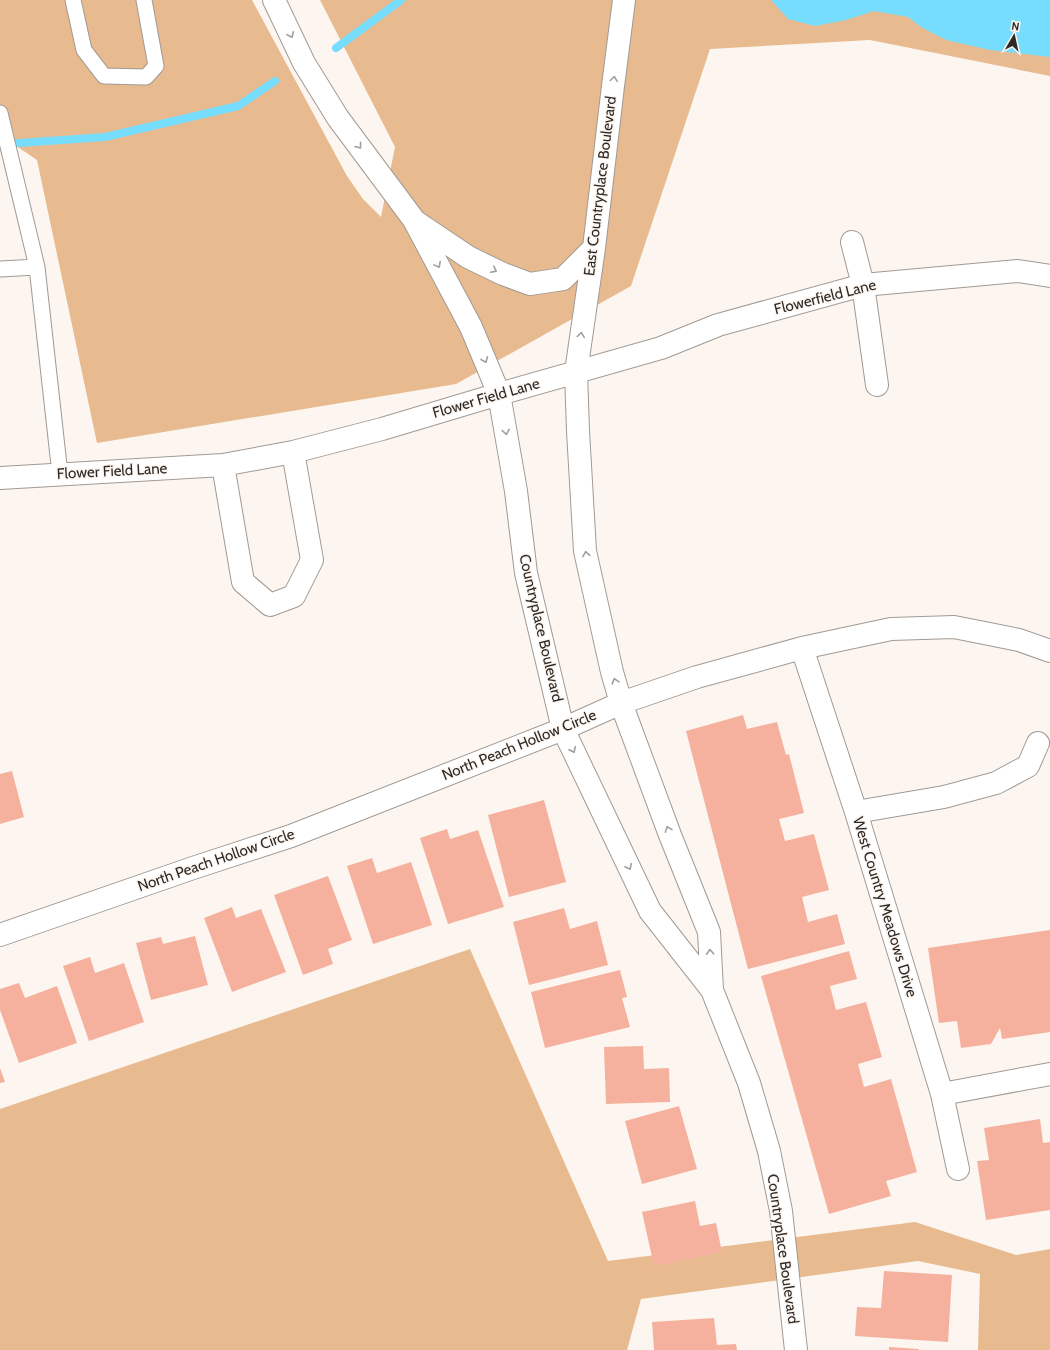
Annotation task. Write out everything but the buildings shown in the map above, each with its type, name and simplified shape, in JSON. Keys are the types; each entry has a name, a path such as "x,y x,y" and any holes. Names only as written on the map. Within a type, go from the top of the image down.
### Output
{"street":[{"path":"274,0 304,63 338,118 414,220 468,257 503,274 530,284 563,279 594,248"},
{"name":"East Countryplace Boulevard","path":"576,372 594,248 624,0"},
{"name":"Countryplace Boulevard","path":"414,220 471,327 498,394 516,491 526,573 563,729 650,911 712,990 749,1083 768,1151 781,1211 796,1350"},
{"path":"852,242 863,285 877,385"},
{"name":"Flowerfield Lane","path":"677,342 718,325 863,285 1018,271 1050,276"},
{"name":"Flower Field Lane","path":"0,478 223,465 293,452 382,429 498,394 661,348 677,342"},
{"name":"Countryplace Boulevard","path":"576,372 585,551 612,672 621,703 670,835 709,932 712,990"},
{"path":"223,465 243,582 270,605 294,596 312,560 293,452"},
{"name":"North Peach Hollow Circle","path":"0,935 193,868 291,836 563,729 621,703 697,677 802,648 891,629 954,627 1019,640 1050,651"},
{"name":"West Country Meadows Drive","path":"802,648 856,812 942,1094 958,1169"},
{"path":"856,812 944,797 996,783 1028,766 1038,743"},
{"path":"942,1094 1050,1074"}],"lane":[{"path":"73,0 84,50 104,76 146,77 156,66 144,0"},
{"path":"0,113 37,267 60,474"},
{"path":"0,269 37,267"}],"shaded area":[{"path":"0,0 252,0 347,176 363,199 381,217 395,147 320,0 1050,0 1050,76 870,40 710,49 631,286 456,384 97,443 37,160 0,135"},
{"path":"470,949 608,1261 915,1222 1016,1255 1050,1249 1050,1350 978,1350 980,1274 918,1261 641,1299 627,1350 0,1350 0,1109"}],"water":[{"path":"771,0 1050,0 1050,57 990,50 946,40 921,27 908,17 874,11 846,20 815,26 788,19"}],"waterway":[{"path":"336,48 401,0"},
{"path":"4,144 105,137 238,106 275,81"}]}
